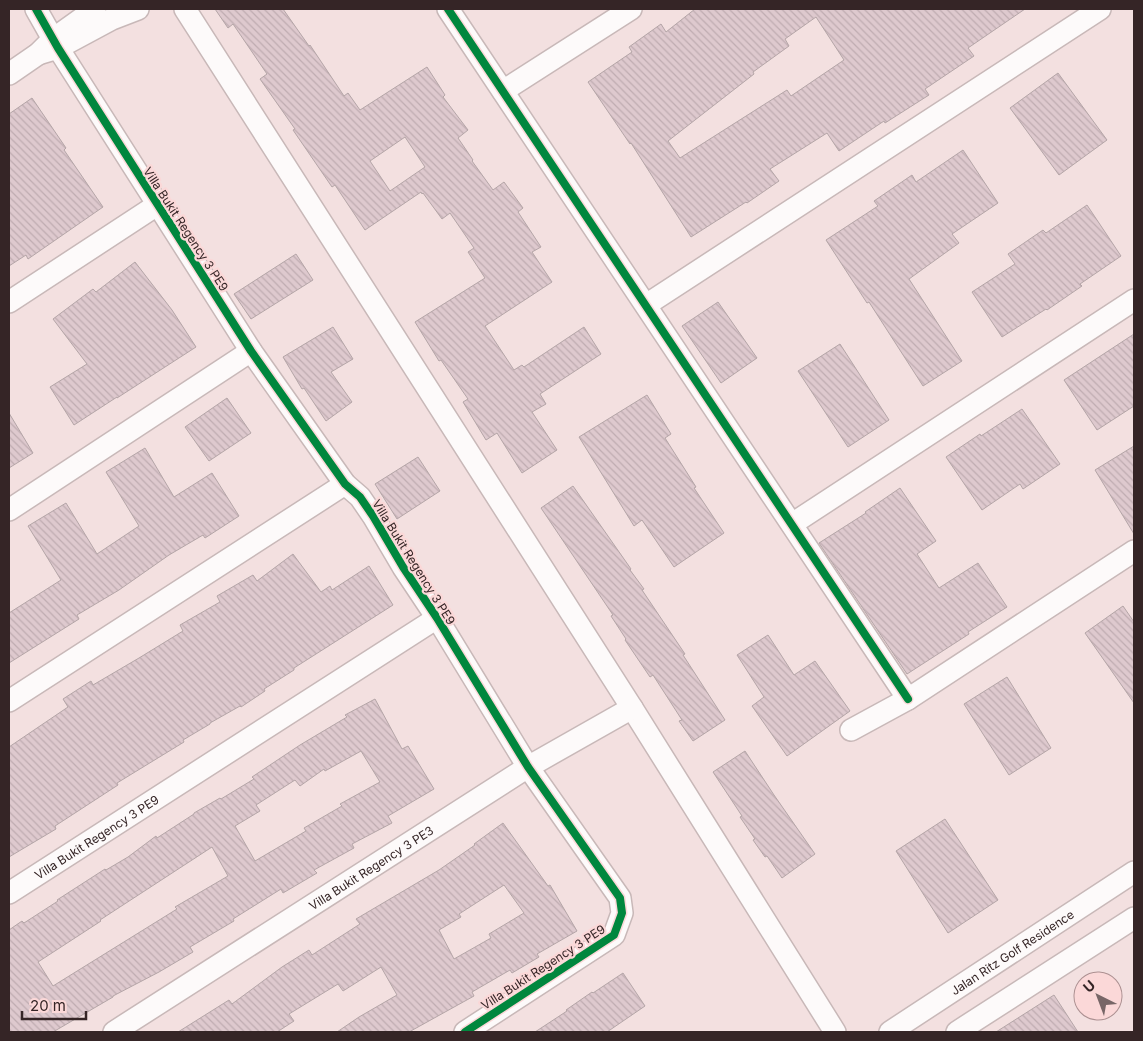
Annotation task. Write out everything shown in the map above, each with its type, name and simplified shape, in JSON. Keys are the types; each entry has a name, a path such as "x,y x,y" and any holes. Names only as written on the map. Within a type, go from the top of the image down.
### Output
{"street":[{"name":"Villa Bukit Regency 3 PE9","path":"36,9 50,47 157,205 251,351 345,484 360,497 373,516 403,568 437,618 528,767 620,898 622,913 614,935 465,1032"},
{"path":"9,74 50,47 95,9"},
{"path":"50,47 138,9"},
{"path":"448,9 908,699"},
{"path":"504,91 631,9"},
{"path":"646,305 1100,9"},
{"path":"183,10 632,708 835,1032"},
{"name":"Villa Bukit Regency 3 PE9","path":"9,302 157,205"},
{"path":"792,524 1134,300"},
{"path":"9,510 251,351"},
{"path":"9,701 345,484"},
{"path":"851,730 908,699 1134,551"},
{"name":"Villa Bukit Regency 3 PE9","path":"9,894 437,618"},
{"name":"Villa Bukit Regency 3 PE3","path":"114,1032 528,767 632,708"},
{"name":"Jalan Ritz Golf Residence","path":"890,1032 1134,872"},
{"path":"957,1032 1134,918"}],"building":[{"path":"215,9 283,9 344,96 348,93 360,110 427,67 445,95 443,97 468,130 458,138 472,161 493,190 504,182 523,208 518,212 541,247 532,252 552,282 485,326 514,370 522,365 524,367 584,327 601,354 540,394 546,404 532,412 557,450 522,473 497,433 486,440 463,402 468,399 441,360 439,361 415,322 485,278 468,252 474,248 450,213 442,219 421,192 365,230 335,185 332,187 260,79 267,74 233,24 228,28","holes":["405,137 425,167 390,191 370,161"]},
{"path":"695,9 1025,9 968,48 974,56 925,89 929,95 885,123 884,121 839,151 827,133 770,169 779,181 691,237 631,143 588,82 632,52 629,47 661,24 666,32","holes":["816,17 844,60 791,96 787,90 680,158 668,141 754,74 753,72 789,46 785,39"]},
{"path":"1058,73 1107,140 1059,175 1010,108"},
{"path":"32,98 66,148 64,150 103,207 28,259 26,255 9,266 9,114"},
{"path":"963,150 998,203 952,234 959,243 909,279 962,361 923,386 869,302 867,303 826,240 878,206 874,201 912,175 916,182"},
{"path":"1087,205 1121,256 1080,284 1082,286 1047,310 1002,337 972,292 1015,264 1008,254 1043,230 1046,233"},
{"path":"296,254 313,280 251,319 234,294"},
{"path":"135,262 172,310 196,347 74,425 50,387 87,364 53,319 93,289 96,292"},
{"path":"718,302 757,358 721,383 682,326"},
{"path":"333,327 353,359 331,372 352,402 326,421 304,388 302,389 283,357"},
{"path":"1134,334 1134,406 1097,430 1064,380"},
{"path":"840,344 889,420 848,447 798,371"},
{"path":"647,395 671,434 665,438 696,487 694,488 724,533 674,567 642,520 634,526 579,437"},
{"path":"227,398 251,433 209,461 185,427"},
{"path":"1022,409 1060,464 1023,489 1020,484 982,510 946,457"},
{"path":"9,413 33,453 9,468"},
{"path":"1134,446 1134,534 1095,470"},
{"path":"145,448 174,497 212,473 239,516 205,538 203,535 169,555 119,590 77,615 79,619 9,663 9,613 61,580 28,526 66,503 97,554 139,526 106,472"},
{"path":"418,457 440,491 397,519 375,484"},
{"path":"573,486 644,589 642,590 685,654 683,655 725,720 693,741 679,721 682,720 653,675 650,677 625,640 611,616 613,615 541,508"},
{"path":"900,488 936,541 917,554 939,588 978,563 1007,607 907,674 819,543 866,513"},
{"path":"293,554 321,592 330,586 332,590 369,566 393,605 294,668 294,670 264,689 265,691 241,707 210,723 183,740 184,742 117,783 118,785 55,826 56,829 9,857 9,747 68,707 63,699 91,681 93,685 183,631 180,625 220,602 217,596 253,575 257,581"},
{"path":"1123,606 1134,622 1134,703 1085,633"},
{"path":"768,635 794,675 815,661 850,711 787,756 752,706 764,697 737,655"},
{"path":"1007,677 1051,748 1009,775 964,704"},
{"path":"375,699 402,749 408,746 434,789 388,816 392,823 352,844 354,848 314,870 317,873 283,893 281,889 233,919 234,921 190,947 193,952 159,972 113,996 53,1032 9,1032 9,930 22,921 24,923 105,869 128,857 156,836 157,838 194,813 254,779 252,777 347,717 345,715","holes":["361,751 380,782 340,804 342,806 304,828 306,831 255,861 235,826 260,811 256,805 295,780 300,786 324,769 325,771","212,847 228,876 175,907 177,909 53,986 38,962"]},
{"path":"745,751 815,854 782,878 753,840 755,839 740,817 742,816 713,772"},
{"path":"945,819 998,900 948,933 896,851"},
{"path":"503,823 548,886 550,885 577,931 537,954 539,957 512,973 510,970 472,992 474,996 409,1032 337,1032 397,995 381,967 343,991 338,984 289,1014 294,1021 277,1032 178,1032 229,1000 232,1004 282,967 309,950 312,955 360,924 356,919 439,870","holes":["504,885 524,913 489,934 491,938 454,959 439,930 461,917 459,914"]},
{"path":"623,973 645,1006 607,1032 535,1032 592,992"},
{"path":"1054,995 1078,1032 996,1032"}],"cycle path":[{"path":"36,9 58,48 251,351 345,484 360,497 373,516 528,767 620,898 622,913 614,935 465,1032"},
{"path":"448,9 908,699"}]}
